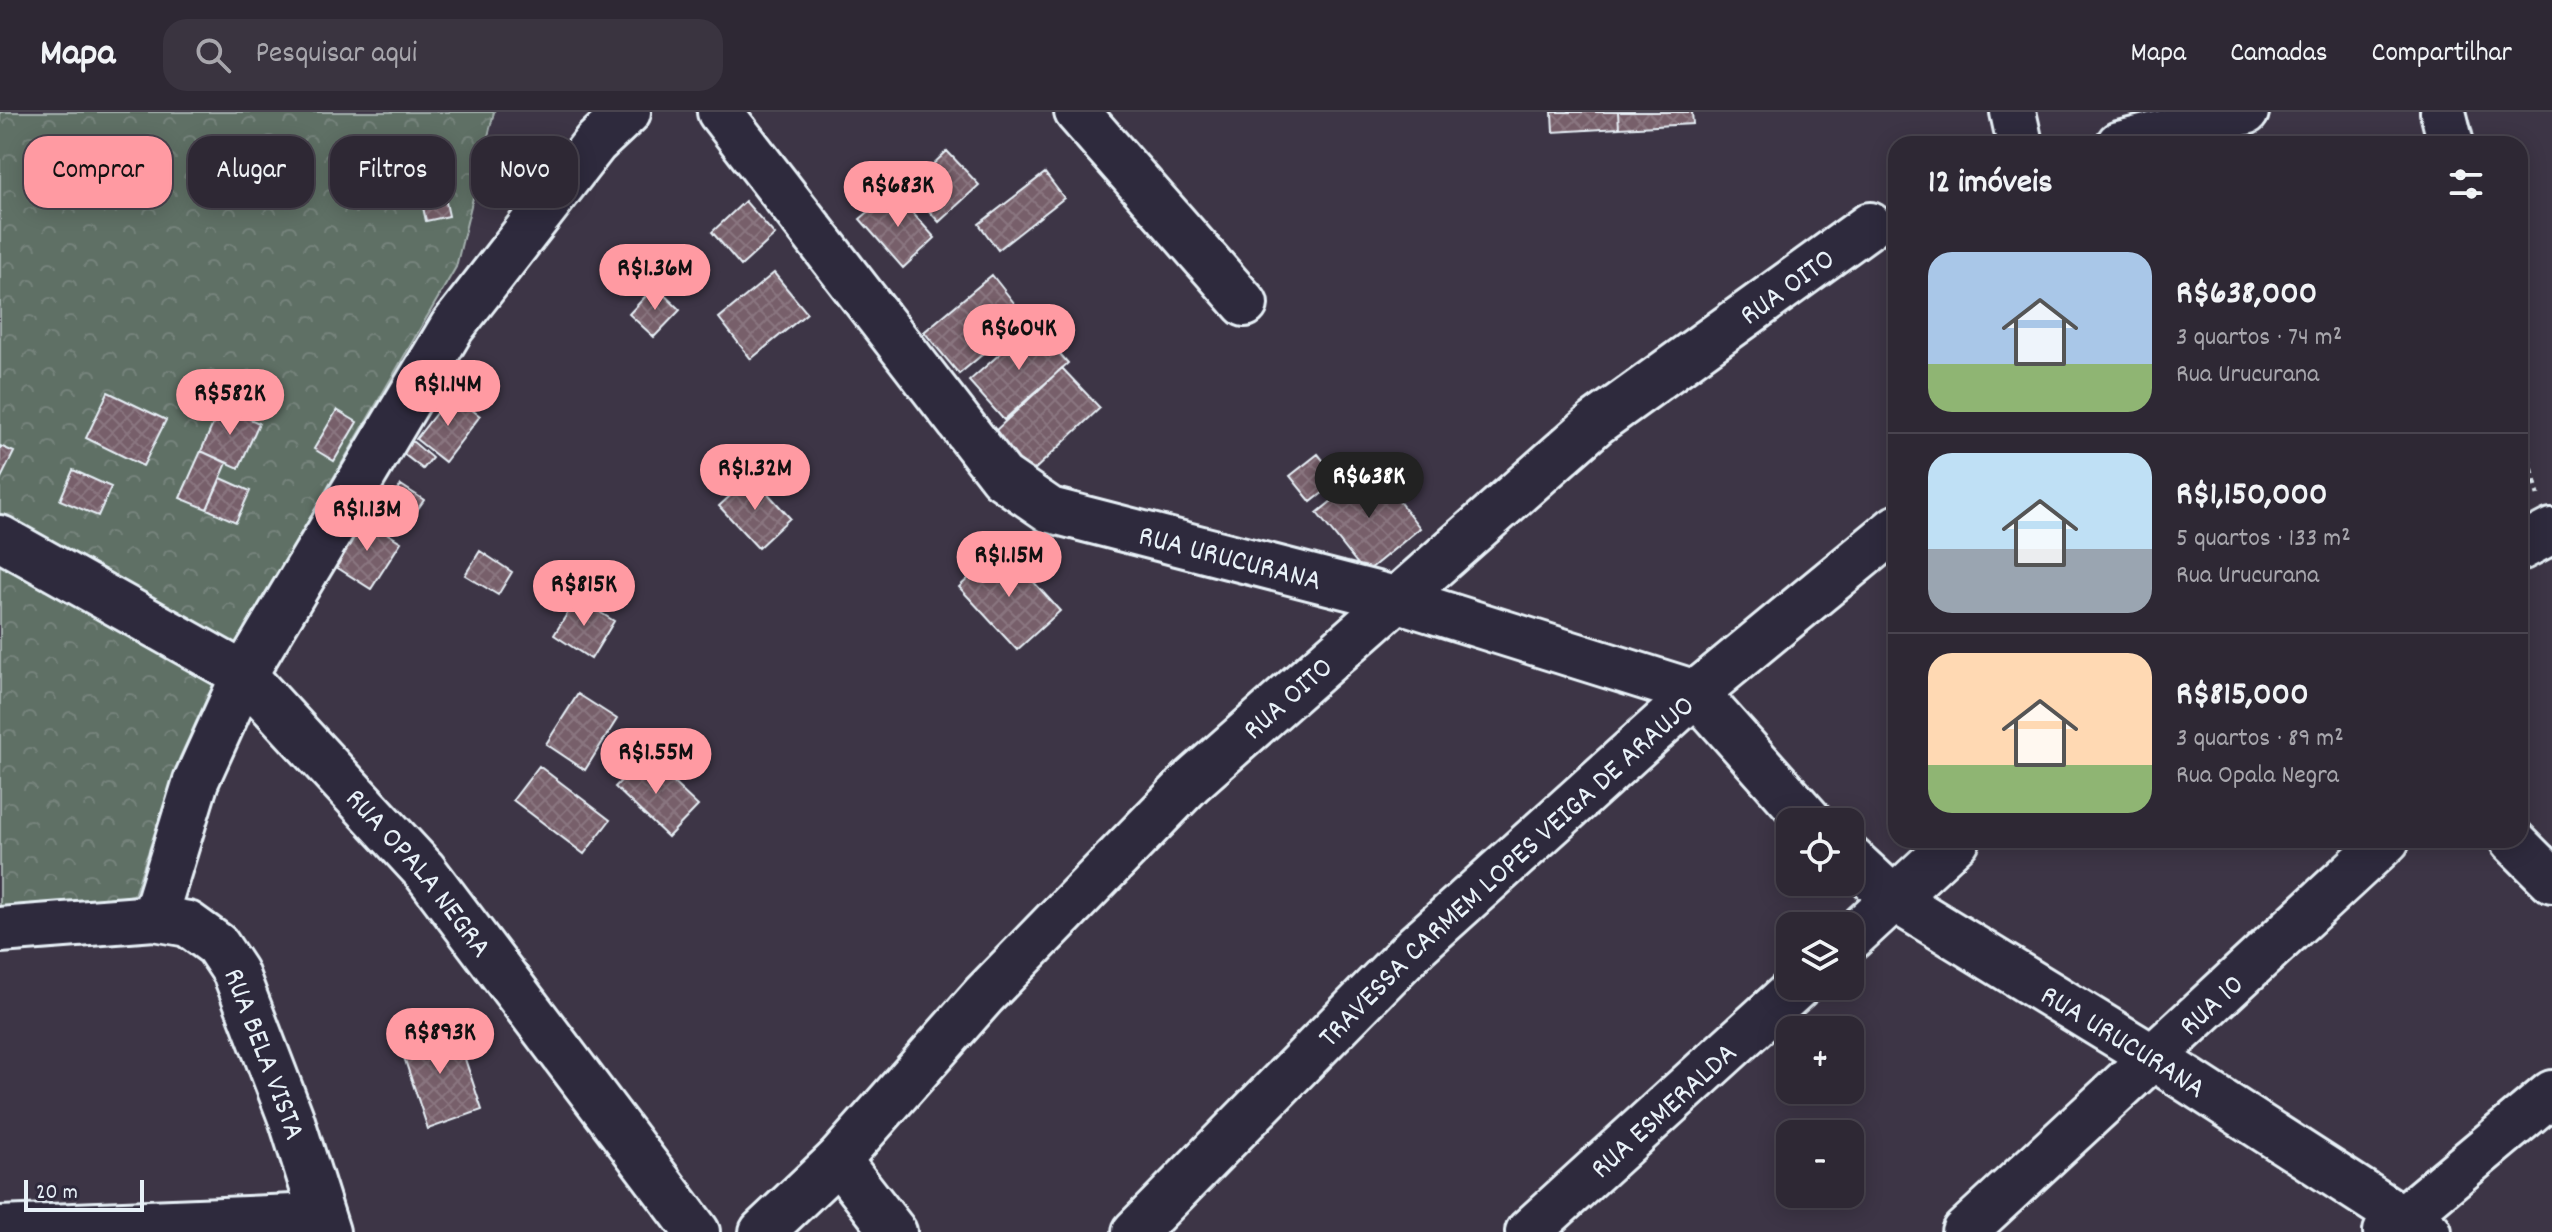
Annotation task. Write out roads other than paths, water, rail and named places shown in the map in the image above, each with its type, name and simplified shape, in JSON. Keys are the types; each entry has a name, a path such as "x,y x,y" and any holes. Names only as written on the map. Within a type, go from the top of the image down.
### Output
{"street":[{"path":"0,930 154,918 196,781 244,675 452,327 595,143 628,112"},
{"name":"RUA URUCURANA","path":"720,112 1002,477 1021,493 1050,510 1399,600 1696,693"},
{"path":"1077,112 1245,304"},
{"path":"2013,112 2018,136"},
{"path":"2151,136 2246,112"},
{"path":"2443,112 2449,136"},
{"name":"RUA OITO","path":"762,1232 838,1160 984,995 1191,782 1596,423 1870,225"},
{"name":"TRAVESSA CARMEM LOPES VEIGA DE ARAUJO","path":"1135,1232 1417,945 1696,693 1888,535"},
{"name":"RUA OPALA NEGRA","path":"0,538 244,675 424,870 697,1232"},
{"path":"1696,693 1799,808"},
{"path":"1864,926 1948,848"},
{"name":"RUA 10","path":"1964,1232 2378,848"},
{"name":"RUA URUCURANA","path":"1864,871 1894,899 2154,1058 2406,1227"},
{"name":"RUA BELA VISTA","path":"154,918 188,924 217,945 235,972 291,1118 323,1224"},
{"name":"RUA ESMERALDA","path":"1528,1232 1783,1000"},
{"path":"2406,1227 2552,1093"},
{"path":"838,1160 894,1232"},
{"path":"0,1229 323,1224"}]}
